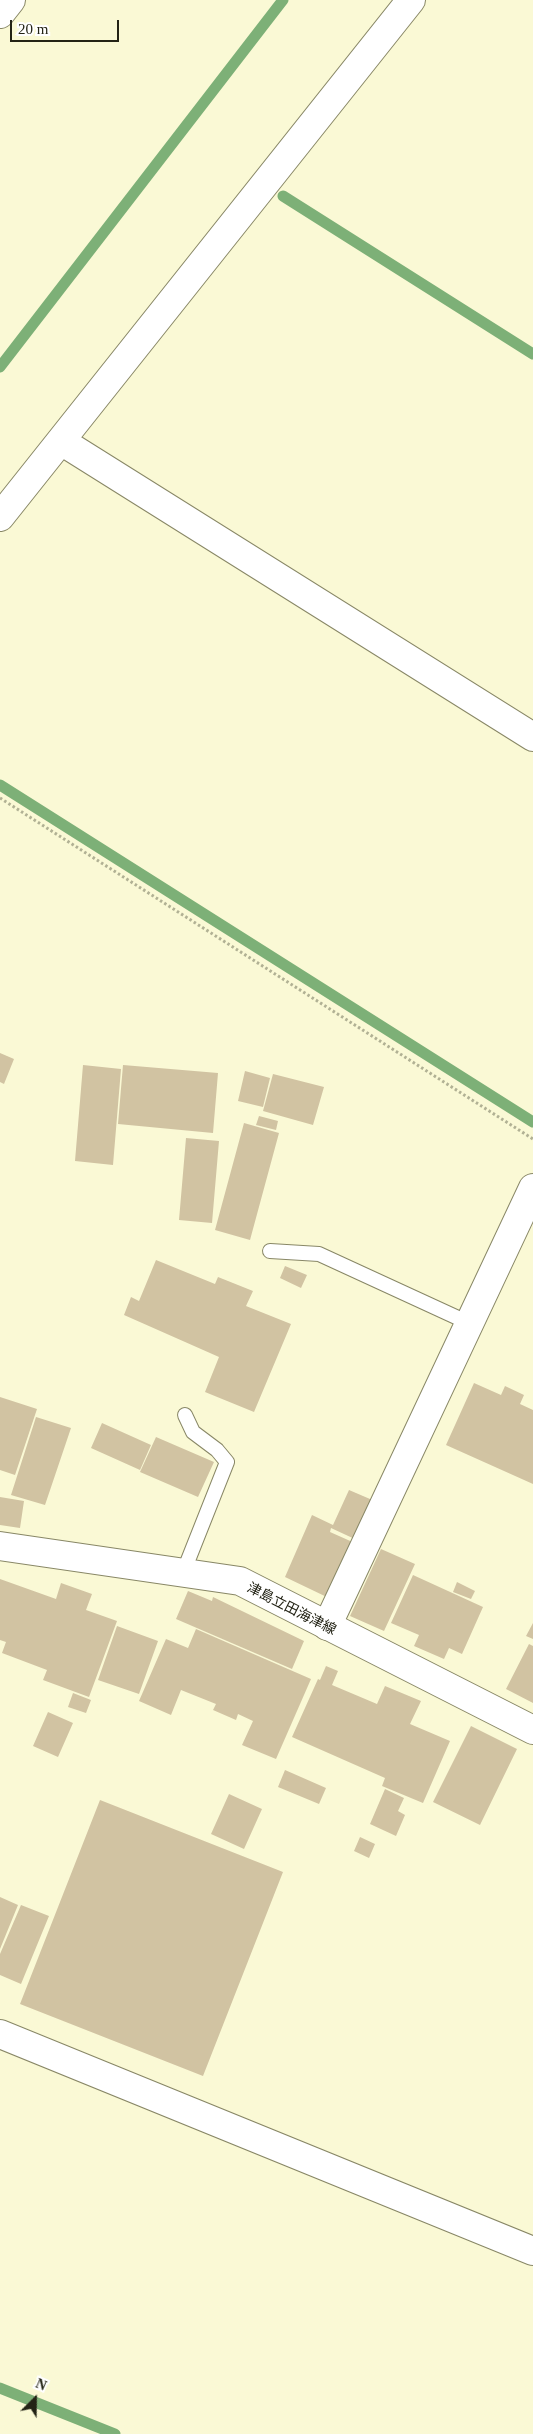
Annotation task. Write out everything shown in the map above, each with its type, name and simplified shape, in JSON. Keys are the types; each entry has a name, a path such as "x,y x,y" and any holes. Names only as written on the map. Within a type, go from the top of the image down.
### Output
{"street":[{"path":"0,14 10,0"},
{"path":"0,517 411,0"},
{"path":"61,441 533,737"},
{"path":"327,1626 533,1188"},
{"name":"津島立田海津線","path":"0,1546 240,1581 533,1730"},
{"path":"0,2034 533,2251"}],"lane":[{"path":"270,1251 319,1254 469,1323"},
{"path":"183,1573 227,1462 217,1450 193,1432 185,1415"}],"path":[{"path":"0,798 533,1139"}],"building":[{"path":"0,1053 14,1059 4,1084 0,1082"},
{"path":"83,1065 121,1069 113,1165 75,1161"},
{"path":"123,1065 218,1073 213,1133 118,1124"},
{"path":"245,1071 270,1078 263,1107 238,1101"},
{"path":"273,1074 324,1087 313,1125 263,1111"},
{"path":"259,1116 278,1121 276,1130 256,1125"},
{"path":"244,1123 279,1133 250,1240 215,1230"},
{"path":"186,1138 219,1141 212,1223 179,1220"},
{"path":"156,1260 215,1284 218,1277 253,1291 246,1306 291,1324 254,1412 205,1392 219,1357 124,1315 131,1297 139,1301"},
{"path":"285,1266 307,1275 301,1288 280,1278"},
{"path":"474,1383 501,1395 505,1386 524,1395 520,1404 533,1410 533,1484 446,1445"},
{"path":"0,1397 37,1409 15,1475 0,1470"},
{"path":"36,1417 71,1428 45,1505 11,1495"},
{"path":"102,1423 151,1445 140,1470 91,1448"},
{"path":"156,1437 214,1462 198,1497 140,1472"},
{"path":"349,1490 377,1502 359,1541 331,1528 330,1532 357,1544 333,1600 285,1577 312,1515 333,1525"},
{"path":"0,1497 24,1501 20,1528 0,1525"},
{"path":"381,1549 415,1564 384,1631 350,1616"},
{"path":"413,1575 483,1607 462,1654 449,1648 444,1659 414,1646 419,1635 391,1623"},
{"path":"0,1579 56,1599 61,1583 92,1594 86,1610 117,1621 89,1697 43,1680 47,1670 2,1653 6,1642 0,1640"},
{"path":"457,1582 475,1591 471,1599 453,1592"},
{"path":"188,1591 212,1601 213,1597 304,1641 292,1669 176,1619"},
{"path":"533,1623 533,1639 526,1636"},
{"path":"117,1626 158,1641 139,1694 98,1680"},
{"path":"196,1629 311,1679 276,1759 242,1745 253,1721 238,1714 236,1720 213,1710 216,1704 181,1690 171,1715 139,1701 166,1639 188,1648"},
{"path":"529,1644 533,1646 533,1703 506,1689"},
{"path":"326,1666 338,1671 332,1685 377,1704 385,1686 421,1701 410,1724 450,1741 423,1803 382,1786 385,1778 292,1737 318,1679 320,1680"},
{"path":"73,1693 91,1700 86,1713 68,1707"},
{"path":"48,1712 73,1723 58,1757 33,1746"},
{"path":"471,1726 517,1749 480,1825 433,1802"},
{"path":"285,1770 326,1788 319,1804 278,1787"},
{"path":"385,1789 404,1798 398,1811 405,1815 396,1836 370,1824"},
{"path":"229,1794 262,1809 244,1849 211,1834"},
{"path":"100,1800 283,1872 203,2076 20,2004"},
{"path":"360,1837 375,1844 369,1858 354,1851"},
{"path":"0,1897 18,1905 0,1949"},
{"path":"21,1905 49,1916 21,1984 0,1975 0,1954"}],"waterway":[{"path":"0,367 283,0"},
{"path":"283,196 533,354"},
{"path":"0,785 533,1122"},
{"path":"0,2388 115,2434"}]}
